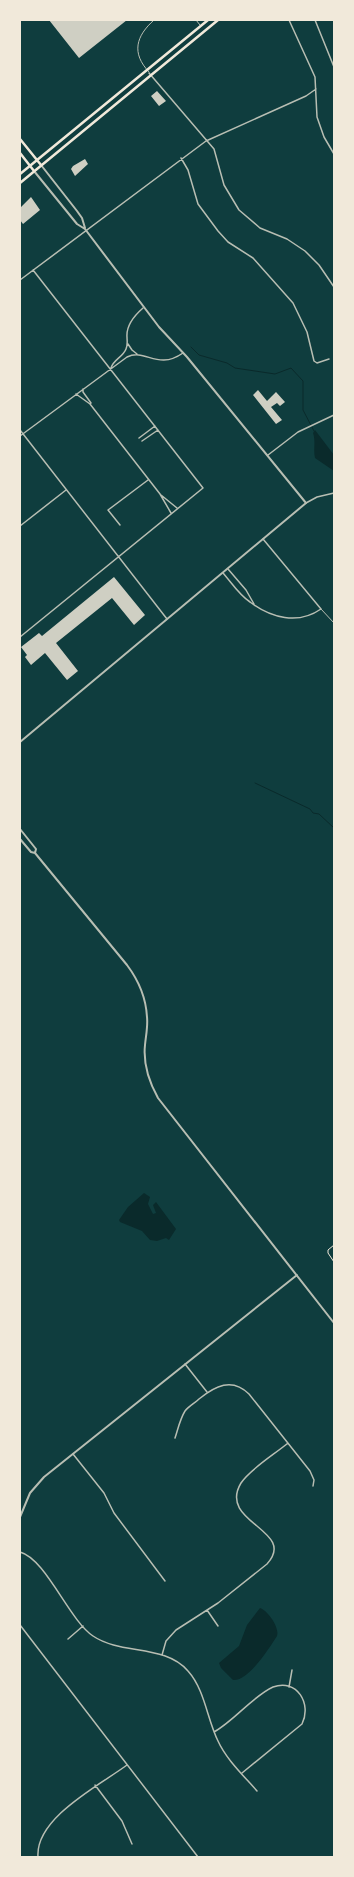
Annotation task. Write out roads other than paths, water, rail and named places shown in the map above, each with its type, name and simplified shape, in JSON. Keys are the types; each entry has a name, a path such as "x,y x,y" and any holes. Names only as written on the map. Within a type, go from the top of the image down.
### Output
{"main road":[{"path":"20,183 149,73 208,20"},
{"path":"20,174 218,20"},
{"path":"20,139 41,165"},
{"path":"20,153 34,171"}],"street":[{"path":"289,20 314,74 316,109 319,123 324,137 334,154"},
{"path":"315,20 334,67"},
{"path":"149,73 215,151 224,185 239,210 256,225 287,239 305,251 319,265 334,285"},
{"path":"20,280 85,229 206,141 306,96 316,89"},
{"path":"181,158 188,170 196,198 206,216 224,238 253,258 293,303 307,332 314,361 317,363 329,359"},
{"path":"41,165 82,218 85,229 143,308 166,336 183,353 306,503"},
{"path":"34,171 77,224 85,229"},
{"path":"20,636 203,488 111,368 33,270"},
{"path":"139,355 132,350 128,344 127,333 132,319 143,308"},
{"path":"111,368 112,364 124,353 128,344"},
{"path":"20,436 111,368 131,355 139,355 164,361 175,358 183,353"},
{"path":"83,389 83,392 90,404 148,480 160,494 178,508"},
{"path":"76,394 90,404"},
{"path":"267,456 302,430 334,415"},
{"path":"140,438 155,426"},
{"path":"20,430 167,619"},
{"path":"142,442 158,430"},
{"path":"120,525 108,510 148,480"},
{"path":"20,526 66,490"},
{"path":"20,742 306,503 317,496 334,493"},
{"path":"160,494 171,514"},
{"path":"223,573 241,594 254,604 273,615 288,618 303,617 321,609 263,539"},
{"path":"228,568 246,590 254,604"},
{"path":"20,830 36,849 35,852 128,965 137,981 144,998 147,1015 145,1046 146,1066 150,1082 158,1098 334,1323"},
{"path":"20,839 31,852 35,852"},
{"path":"20,1517 25,1502 36,1485 297,1275"},
{"path":"185,1364 208,1392"},
{"path":"175,1438 184,1413 215,1387 225,1384 234,1385 242,1388 249,1394 288,1443 312,1474 314,1480 313,1486"},
{"path":"162,1655 165,1644 173,1632 207,1610 267,1564 273,1555 273,1544 270,1537 244,1516 239,1508 237,1498 239,1488 243,1480 288,1443"},
{"path":"73,1454 104,1493 114,1513 165,1581"},
{"path":"20,1552 29,1556 34,1561 83,1626 94,1636 106,1642 162,1655 178,1662 192,1676 221,1747 257,1792"},
{"path":"207,1610 218,1626"},
{"path":"20,1626 198,1857"},
{"path":"68,1639 83,1626"},
{"path":"289,1687 292,1670"},
{"path":"214,1732 276,1686 289,1687 298,1691 304,1701 306,1712 304,1720 298,1728 242,1773"},
{"path":"38,1857 40,1840 48,1826 95,1785 127,1765"},
{"path":"95,1785 122,1821 132,1844"}],"lane":[{"path":"149,73 138,56 137,45 143,32 154,20"},
{"path":"196,20 201,26"},
{"path":"321,609 334,623"}],"water":[{"path":"315,430 334,455 334,471 315,458 313,433"},
{"path":"144,1193 150,1197 148,1204 153,1214 156,1213 153,1205 156,1202 176,1229 169,1240 166,1238 157,1241 150,1240 142,1231 120,1222 119,1220 128,1207"},
{"path":"260,1608 263,1609 272,1619 277,1628 277,1636 252,1670 245,1676 233,1680 221,1668 219,1663 239,1646 247,1625"}],"waterway":[{"path":"191,347 199,355 227,363 235,368 275,374 291,368 303,381 303,410 314,431"},
{"path":"255,783 310,809 313,813 319,814 334,828"}]}
